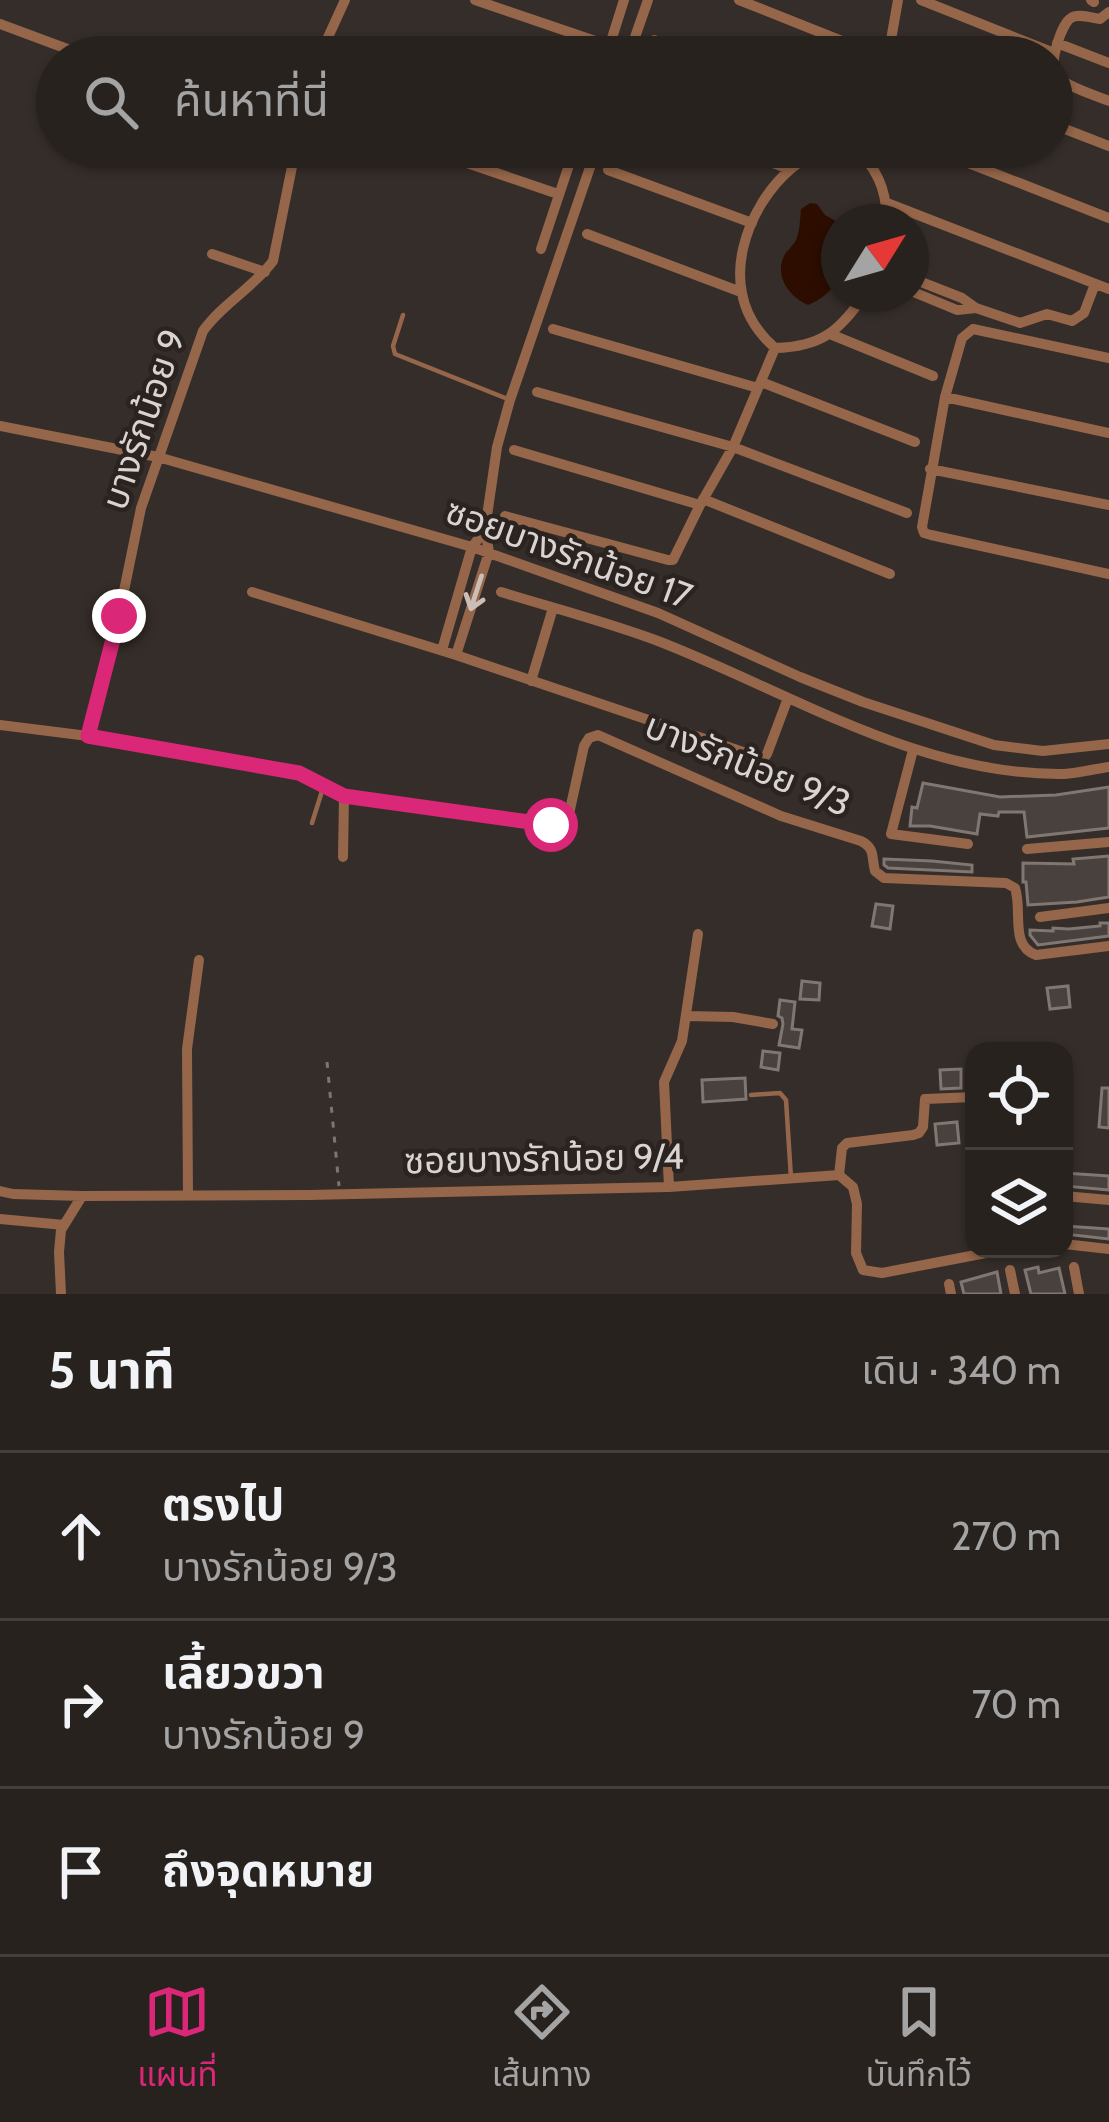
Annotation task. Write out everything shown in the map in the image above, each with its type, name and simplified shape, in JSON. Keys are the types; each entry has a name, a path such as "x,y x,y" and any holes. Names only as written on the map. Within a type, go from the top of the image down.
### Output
{"street":[{"path":"329,36 345,0"},
{"path":"475,0 567,36"},
{"path":"613,36 624,0"},
{"path":"635,36 648,0"},
{"path":"739,0 831,36"},
{"path":"890,36 898,0"},
{"path":"921,0 1022,36"},
{"path":"1061,36 1072,16 1108,16"},
{"path":"0,24 36,37"},
{"path":"1073,53 1109,63"},
{"path":"1073,86 1109,101"},
{"path":"1073,132 1109,146"},
{"path":"212,254 265,272 273,261 292,168"},
{"path":"482,168 558,194"},
{"path":"541,248 567,168"},
{"path":"456,655 489,553 485,530 497,447 590,168"},
{"path":"784,168 789,170"},
{"path":"775,348 752,321 741,292 743,253 752,223 772,189 792,168"},
{"path":"870,168 887,202 1109,290"},
{"path":"981,168 1109,218"},
{"path":"608,170 752,223"},
{"path":"587,234 741,292"},
{"name":"บางรักน้อย 9","path":"88,736 119,616 136,524 203,331 213,316 265,272"},
{"path":"929,285 1020,323 1047,314 1072,321 1084,313 1095,284"},
{"path":"929,298 957,310 976,308"},
{"path":"775,348 813,343 853,312"},
{"path":"553,328 759,385 915,442"},
{"path":"1109,358 973,328 962,338 945,397 922,527 924,532 1109,574"},
{"path":"830,334 933,376"},
{"path":"505,516 670,560 678,555 733,448 775,348"},
{"path":"537,392 733,448 907,513"},
{"path":"945,397 1109,433"},
{"name":"ซอยบางรักน้อย 17","path":"0,426 158,457 472,547 658,614 863,702 994,745 1043,751 1109,745"},
{"path":"514,450 702,502 890,574"},
{"path":"930,469 1109,505"},
{"path":"442,650 472,547 485,530"},
{"path":"251,592 442,650 764,758 788,698"},
{"path":"501,592 656,640 913,750 1028,772 1068,774 1109,766"},
{"path":"531,681 553,608"},
{"name":"บางรักน้อย 9/3","path":"0,725 299,773 344,796 551,825 563,823 569,814 584,746 598,735 781,816 861,841 870,846 874,871 884,878 1006,883 1015,888 1018,898 1019,941 1025,951 1036,955 1109,946"},
{"path":"913,750 891,834 968,844"},
{"path":"343,857 344,796"},
{"path":"1028,849 1109,842"},
{"path":"1040,917 1109,908"},
{"path":"669,1187 664,1082 682,1041 698,934"},
{"path":"188,1195 187,1048 199,960"},
{"path":"687,1016 773,1024"},
{"path":"965,1098 925,1100 919,1133 848,1143 842,1148 839,1175 853,1187 856,1253 863,1270 882,1273 965,1257"},
{"name":"ซอยบางรักน้อย 9/4","path":"0,1191 82,1196 669,1187 839,1175"},
{"path":"61,1294 59,1252 64,1225 82,1196"},
{"path":"1073,1197 1109,1200"},
{"path":"0,1219 64,1225"},
{"path":"1073,1245 1109,1249"},
{"path":"1074,1267 1079,1294"},
{"path":"1010,1270 1015,1294"}],"lane":[{"path":"403,315 395,354 511,400"},
{"path":"312,823 323,786"},
{"path":"751,1095 780,1094 786,1100 791,1178"}],"path":[{"path":"327,1062 340,1193"}],"shaded area":[{"path":"810,203 821,210 821,298 808,305 790,292 781,271 797,236 801,209"}],"building":[{"path":"923,783 1000,797 1109,787 1109,828 1027,837 1024,812 980,814 977,834 910,826"},
{"path":"1109,856 1109,897 1028,905 1023,863 1074,864 1073,859"},
{"path":"884,859 972,865 972,872 888,868"},
{"path":"876,904 893,906 890,929 872,926"},
{"path":"1109,923 1109,936 1038,945 1030,935 1030,930"},
{"path":"802,981 820,983 819,1000 800,999"},
{"path":"1068,986 1070,1007 1050,1009 1047,988"},
{"path":"780,1000 795,1002 792,1029 802,1030 799,1048 779,1045"},
{"path":"763,1051 780,1053 778,1070 761,1067"},
{"path":"961,1069 961,1088 941,1089 940,1070"},
{"path":"745,1078 746,1099 703,1102 702,1080"},
{"path":"1102,1088 1109,1088 1109,1128 1099,1127"},
{"path":"957,1122 959,1143 937,1145 935,1124"},
{"path":"1073,1174 1109,1176 1109,1190 1073,1187"},
{"path":"1073,1227 1109,1229 1109,1239 1073,1235"},
{"path":"1038,1267 1039,1273 1059,1268 1065,1294 1031,1294 1025,1270"},
{"path":"997,1272 1001,1294 964,1294 961,1282"}],"route":[{"path":"119,616 88,736 299,773 344,796 551,825"}]}
